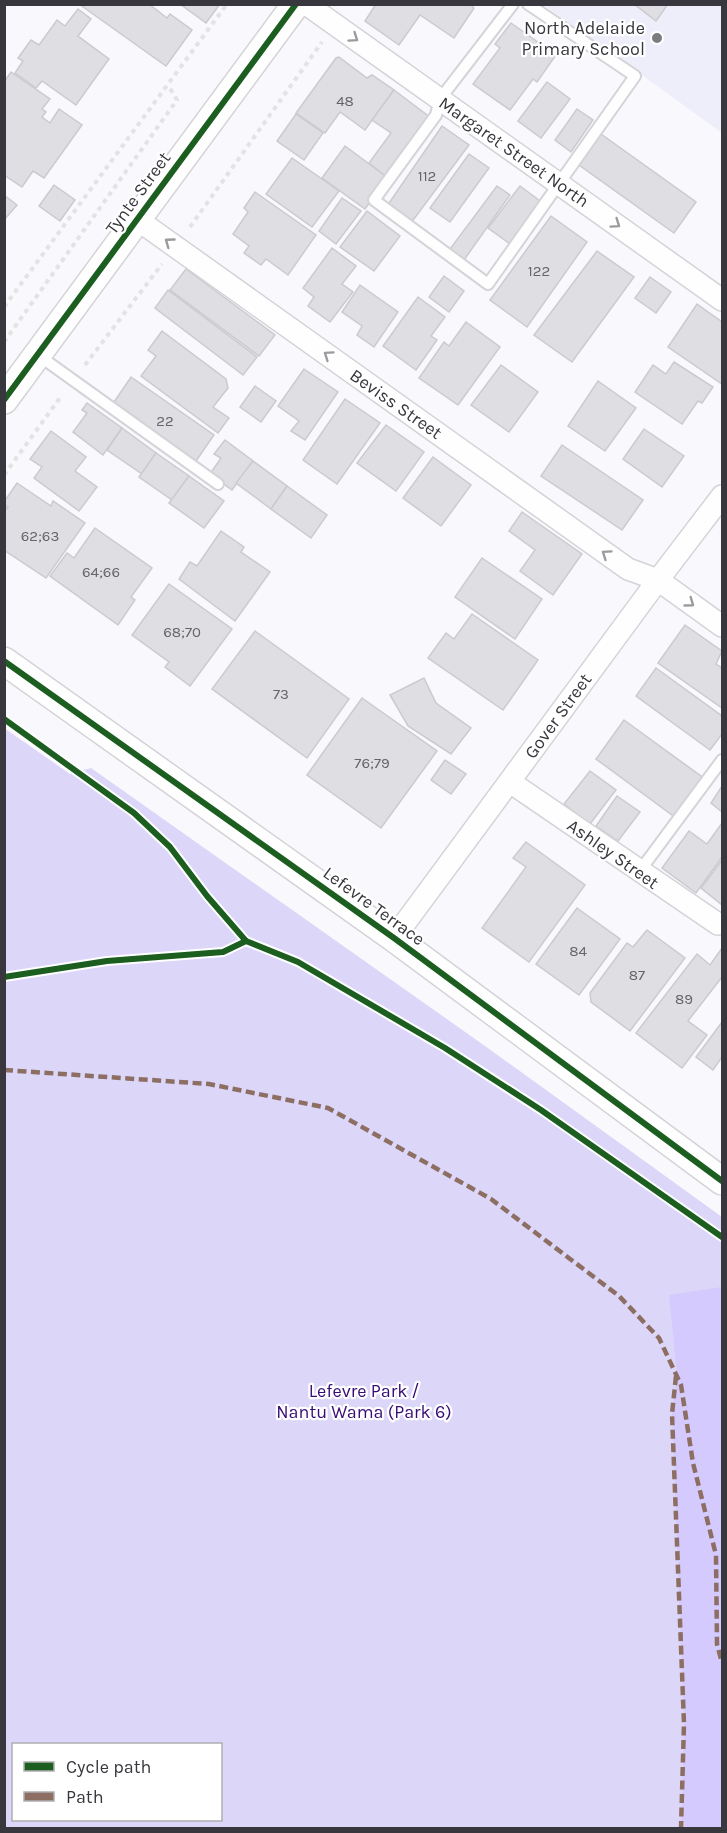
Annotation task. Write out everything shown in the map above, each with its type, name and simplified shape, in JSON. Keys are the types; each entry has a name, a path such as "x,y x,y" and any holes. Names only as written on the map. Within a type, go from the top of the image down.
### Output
{"street":[{"name":"Tynte Street","path":"9,384 37,355 296,4"},
{"name":"Margaret Street North","path":"306,4 723,300"},
{"name":"Beviss Street","path":"138,220 628,569 658,580 723,626"},
{"name":"Gover Street","path":"394,938 658,580 723,496"},
{"name":"Lefevre Terrace","path":"4,661 394,938 723,1181"},
{"name":"Ashley Street","path":"510,782 718,924"}],"lane":[{"path":"513,4 440,99 436,116 374,200 488,284 635,76 528,4"},
{"path":"37,355 218,484"},
{"path":"639,872 723,760"}],"path":[{"path":"4,307 227,4"},
{"path":"4,342 177,100 168,85"}],"shaded area":[{"name":"North Adelaide Primary School","path":"544,5 722,5 722,133 638,72"},
{"path":"722,1287 722,1828 681,1828 684,1724 672,1414 677,1374 669,1295"}],"green space":[{"name":"Lefevre Park / Nantu Wama (Park 6)","path":"4,728 70,774 91,768 485,1046 722,1217 722,1828 5,1828"}],"building":[{"path":"79,4 149,4 167,18 170,14 192,30 166,66"},
{"path":"180,4 220,4 206,23"},
{"path":"376,4 470,4 474,8 454,38 420,15 399,45 365,21"},
{"path":"634,4 668,4 656,21"},
{"path":"78,9 91,19 78,36 109,59 76,105 42,81 36,88 15,73 23,61 18,58 31,40 39,45 57,20 65,26"},
{"path":"511,23 556,55 537,82 533,79 510,110 473,84 500,48 495,44"},
{"path":"339,57 367,78 372,75 394,90 365,130 340,112 325,133 296,113"},
{"path":"11,72 50,99 42,109 46,112 42,117 50,123 59,109 82,125 44,178 33,171 22,187 4,175 4,82"},
{"path":"547,82 570,99 541,138 518,121"},
{"path":"394,90 431,118 386,177 369,163 391,133 372,120"},
{"path":"577,109 593,120 571,152 555,140"},
{"path":"296,114 323,133 304,160 277,141"},
{"path":"442,126 469,145 411,223 387,206"},
{"path":"601,134 696,202 674,233 579,165"},
{"path":"345,146 388,178 365,209 322,178"},
{"path":"469,154 489,168 450,222 430,208"},
{"path":"292,158 339,191 312,227 266,194"},
{"path":"54,185 75,200 60,221 39,206"},
{"path":"497,186 510,195 464,260 450,249"},
{"path":"520,186 544,204 513,246 488,228"},
{"path":"255,192 316,235 288,275 266,259 261,265 244,253 249,246 233,234 248,212 244,208"},
{"path":"4,195 17,205 4,220"},
{"path":"342,198 361,211 336,244 319,231"},
{"path":"367,211 400,236 374,271 340,247"},
{"path":"551,216 587,242 527,327 490,300"},
{"path":"332,248 356,266 342,284 353,292 330,322 308,306 314,297 303,288"},
{"path":"597,251 634,277 572,362 534,335"},
{"path":"186,269 275,335 259,356 170,290"},
{"path":"444,276 464,291 449,312 429,297"},
{"path":"650,277 671,292 656,313 635,298"},
{"path":"360,285 398,312 374,347 357,335 362,326 342,312"},
{"path":"168,290 257,357 243,375 155,308"},
{"path":"418,297 445,317 431,336 437,340 416,370 383,346"},
{"path":"697,304 722,322 722,384 668,347"},
{"path":"466,322 500,347 458,405 419,378 444,342 449,346"},
{"path":"162,331 226,379 228,388 213,407 229,418 218,433 141,376 156,356 148,350"},
{"path":"674,362 713,387 702,403 698,401 682,424 635,392 653,365 666,374"},
{"path":"501,365 538,392 509,432 471,405"},
{"path":"304,369 338,392 305,440 291,431 299,421 278,406"},
{"path":"131,377 214,435 194,464 135,423 138,419 114,402"},
{"path":"598,381 636,408 605,451 568,426"},
{"path":"255,386 276,401 261,422 240,407"},
{"path":"345,399 380,423 337,484 303,460"},
{"path":"87,403 122,428 103,455 73,432 87,413 82,410"},
{"path":"386,425 424,452 396,491 357,463"},
{"path":"122,428 156,453 142,474 107,450"},
{"path":"644,429 684,456 662,487 623,459"},
{"path":"51,431 86,457 75,471 97,487 79,511 34,478 42,467 30,459"},
{"path":"225,440 253,461 232,490 210,474 221,458 214,454"},
{"path":"562,445 643,500 622,530 541,476"},
{"path":"156,453 189,476 172,500 139,477"},
{"path":"433,457 471,485 441,526 403,498"},
{"path":"253,461 287,486 271,509 236,483"},
{"path":"189,476 224,501 204,528 169,503"},
{"path":"17,483 51,506 53,501 85,523 46,578 4,550 4,512 8,507 4,505 4,502"},
{"path":"287,486 327,515 311,538 271,509"},
{"path":"522,512 582,554 553,595 520,571 535,550 509,531"},
{"path":"95,528 152,568 131,597 135,600 118,625 50,576 67,553 74,558"},
{"path":"221,531 244,547 241,552 270,572 235,621 179,579 190,562 197,566"},
{"path":"482,558 542,599 515,639 455,597"},
{"path":"169,584 232,629 190,686 165,667 169,662 132,635"},
{"path":"472,614 538,660 503,710 428,658 446,633 454,639"},
{"path":"685,625 722,651 716,664 722,668 722,708 658,663"},
{"path":"255,631 349,699 307,758 212,689"},
{"path":"656,668 722,716 722,734 710,750 636,696"},
{"path":"424,678 436,703 471,728 451,754 408,726 390,695"},
{"path":"362,698 437,751 381,828 307,775"},
{"path":"624,720 705,779 676,818 596,759"},
{"path":"445,760 466,774 451,794 431,780"},
{"path":"590,771 616,790 590,824 564,804"},
{"path":"722,786 722,812 711,803"},
{"path":"617,796 640,812 618,841 596,826"},
{"path":"722,823 722,857 696,893 662,868 689,831 707,844"},
{"path":"526,842 585,885 529,962 482,928 526,867 513,858"},
{"path":"722,860 722,905 701,888"},
{"path":"577,908 620,939 579,995 536,964"},
{"path":"647,930 685,958 630,1031 591,1002 590,993 627,943 633,947"},
{"path":"722,948 722,977 688,1021 707,1035 682,1068 636,1033 697,954 710,965"},
{"path":"722,1022 722,1057 713,1070 696,1057"}],"marked path":[{"path":"4,1070 209,1084 328,1108 491,1199 619,1296 659,1338 681,1385 693,1463 716,1555 717,1644 722,1663"},
{"path":"676,1376 672,1414 684,1724 681,1828"}],"cycle path":[{"path":"4,400 296,4"},
{"path":"4,661 394,938 722,1181"},
{"path":"4,719 134,813 170,847 207,896 246,941 298,962 445,1048 541,1110 722,1237"},
{"path":"4,977 107,961 223,952 246,941"}],"place":[{"name":"North Adelaide Primary School","path":"657,38"}]}
